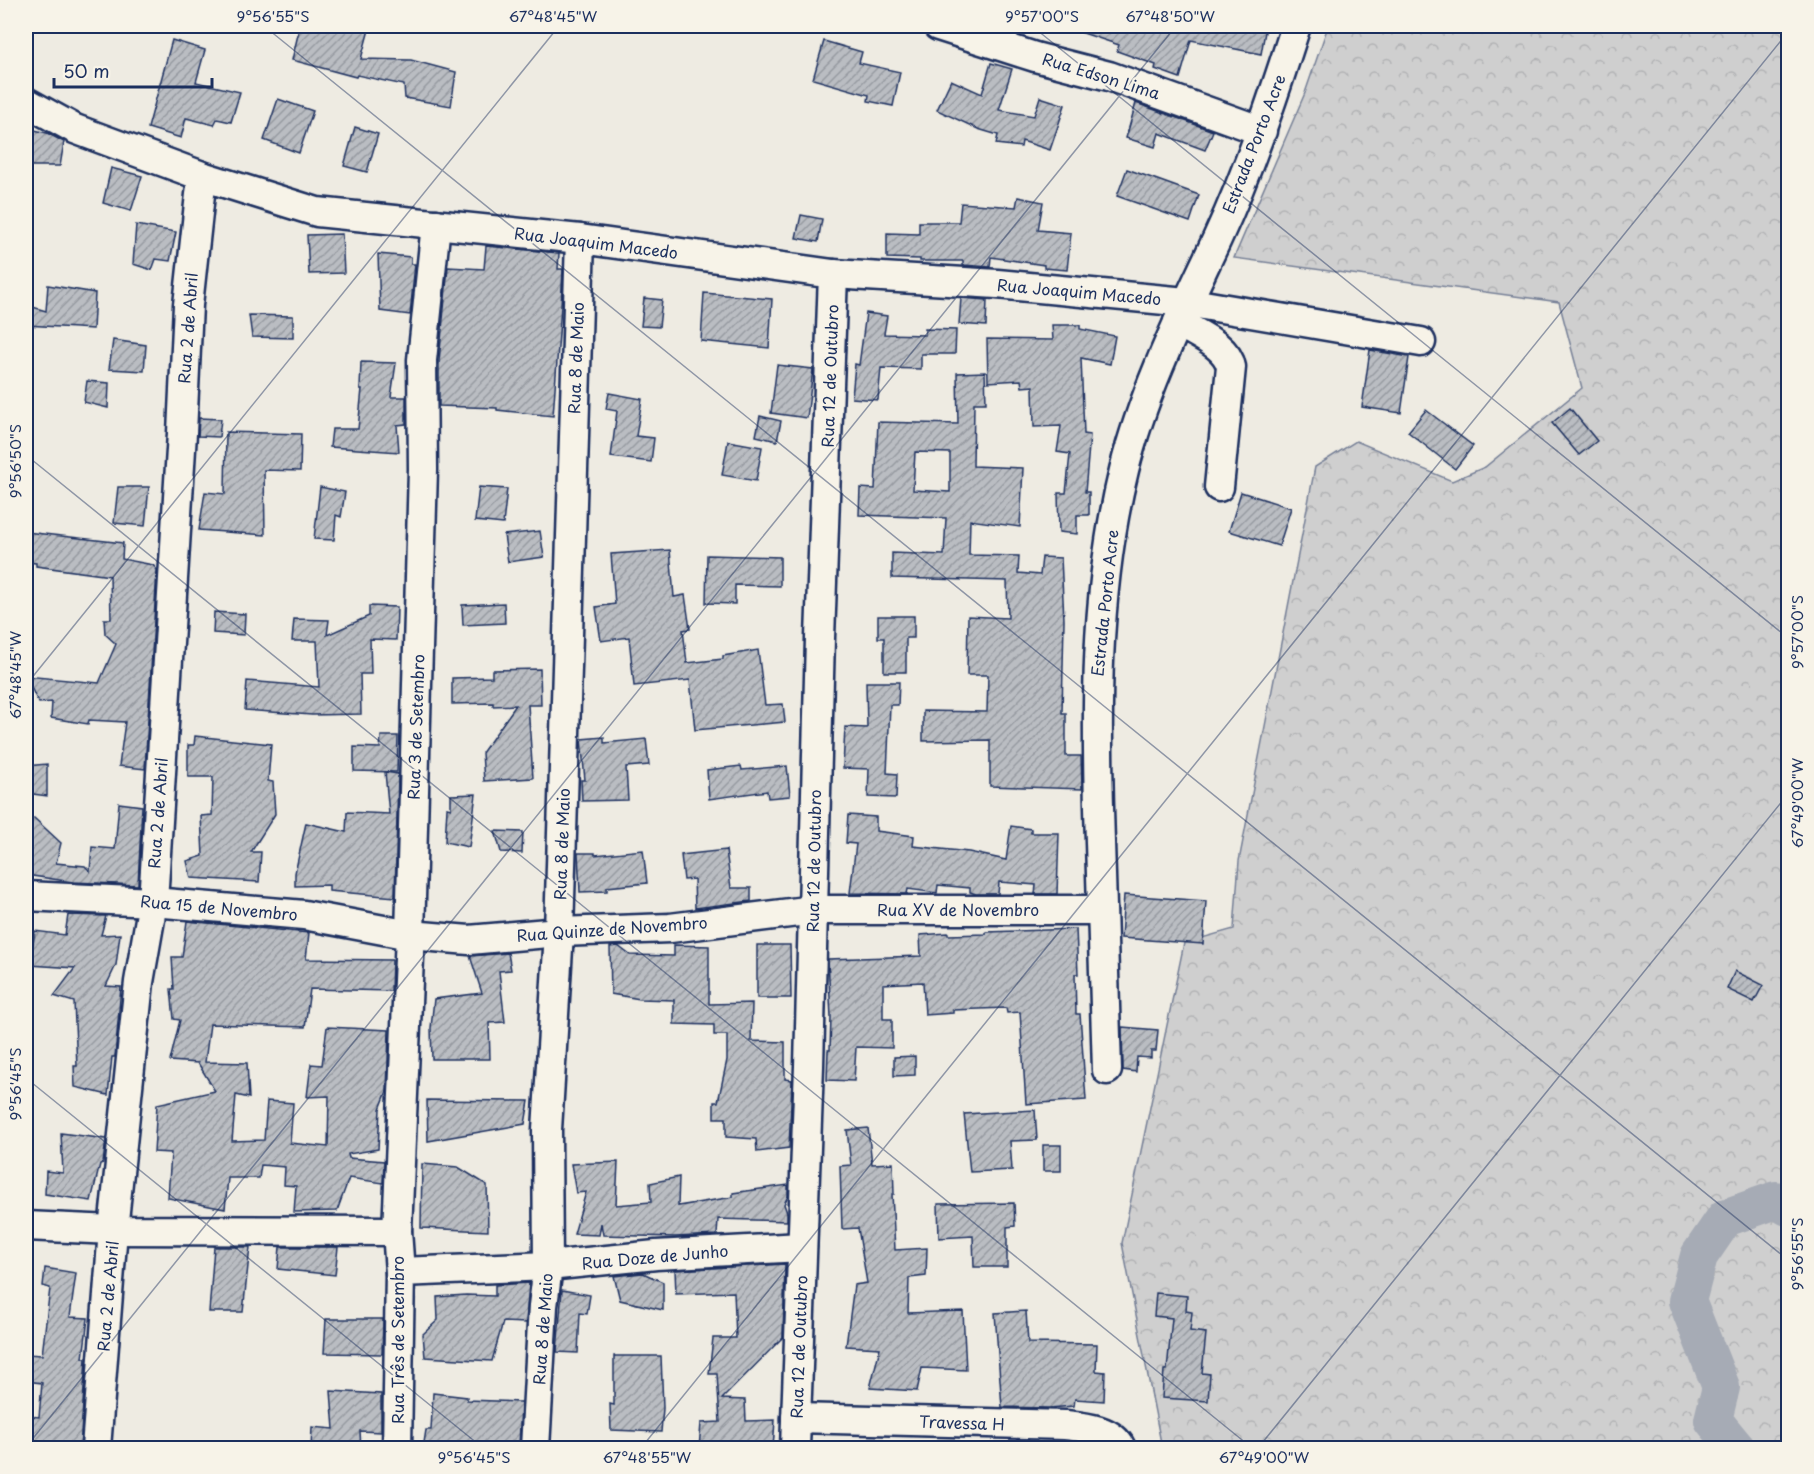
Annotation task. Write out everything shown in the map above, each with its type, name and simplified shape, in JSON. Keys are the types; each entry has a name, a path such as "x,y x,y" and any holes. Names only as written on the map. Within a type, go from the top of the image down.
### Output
{"street":[{"name":"Rua Edson Lima","path":"938,26 1035,57 1109,76 1262,131"},
{"name":"Estrada Porto Acre","path":"1107,1070 1097,680 1108,550 1124,470 1142,408 1262,131 1296,26"},
{"name":"Rua Joaquim Macedo","path":"26,102 75,129 202,176 317,212 580,239 833,274 997,284 1182,312 1421,342"},
{"name":"Rua 2 de Abril","path":"96,1449 113,1230 139,982 153,902 182,445 188,305 202,176"},
{"name":"Rua 3 de Setembro","path":"397,1231 410,935 423,469 422,360 436,224"},
{"name":"Rua 8 de Maio","path":"535,1449 543,1306 548,1266 547,1130 559,932 580,239"},
{"name":"Rua 12 de Outubro","path":"795,1449 833,274"},
{"path":"1182,312 1229,358 1231,368 1219,487"},
{"name":"Rua 15 de Novembro","path":"26,896 153,902 304,915 410,935"},
{"name":"Rua Quinze de Novembro","path":"410,935 469,940 559,932 670,928 814,910"},
{"name":"Rua XV de Novembro","path":"814,910 1102,910"},
{"path":"26,1226 113,1230 397,1231"},
{"name":"Rua Três de Setembro","path":"397,1231 400,1272 397,1449"},
{"name":"Rua Doze de Junho","path":"400,1272 548,1266 656,1255 802,1247"},
{"name":"Travessa H","path":"796,1418 1087,1427 1104,1433 1118,1442 1121,1449"}],"green space":[{"path":"1328,26 1788,26 1788,1448 1162,1448 1122,1243 1184,943 1234,929 1239,861 1315,467 1356,441 1452,481 1485,467 1582,388 1559,302 1234,258 1305,93"}],"building":[{"path":"300,26 370,26 361,59 411,60 456,72 451,106 405,98 404,85 357,75 356,77 292,60"},
{"path":"1072,26 1266,26 1261,54 1191,40 1180,78 1155,69 1156,65 1117,51 1119,45 1071,29"},
{"path":"172,40 205,50 196,82 240,92 231,122 217,119 214,125 186,118 181,138 148,128"},
{"path":"824,41 862,52 859,63 900,72 893,106 868,101 869,95 813,79"},
{"path":"991,63 1012,69 999,110 1034,116 1040,97 1065,105 1050,150 1022,141 1021,147 996,144 998,135 978,129 937,110 951,80 982,94"},
{"path":"278,99 313,111 299,153 264,140"},
{"path":"1136,103 1213,131 1205,150 1159,133 1155,147 1126,138"},
{"path":"355,127 378,134 367,172 344,166"},
{"path":"26,128 47,133 64,142 60,166 26,166"},
{"path":"111,168 142,176 131,211 103,203"},
{"path":"1127,169 1199,195 1190,222 1117,196"},
{"path":"1018,197 1043,202 1038,230 1071,233 1067,270 1044,268 1044,265 991,257 990,267 963,265 963,261 887,258 887,233 919,234 919,222 959,222 961,203 1016,207"},
{"path":"801,215 822,219 818,242 796,238"},
{"path":"136,225 176,232 170,261 156,259 152,270 133,264"},
{"path":"342,234 344,273 309,274 307,235"},
{"path":"486,246 559,253 558,269 563,269 553,416 497,410 497,408 439,406 439,361 448,267 484,269"},
{"path":"378,254 411,257 411,264 415,264 410,315 380,311"},
{"path":"48,285 95,293 93,329 26,325 26,305 46,311"},
{"path":"704,293 772,299 769,348 701,341"},
{"path":"644,298 662,300 659,327 641,326"},
{"path":"961,298 987,300 986,326 959,324"},
{"path":"866,313 887,316 884,334 925,335 925,329 956,330 955,354 921,354 921,369 881,368 878,400 852,398 855,364 859,365"},
{"path":"249,315 293,316 293,338 252,337"},
{"path":"1052,325 1080,325 1080,329 1115,336 1110,364 1081,358 1084,434 1090,435 1085,492 1089,492 1089,515 1077,515 1077,534 1059,532 1058,493 1066,493 1070,454 1057,452 1061,426 1034,427 1033,386 1022,387 1021,380 988,382 987,339 1053,340"},
{"path":"113,340 146,345 144,371 109,369"},
{"path":"1370,350 1409,357 1401,413 1362,407"},
{"path":"361,362 396,363 391,397 406,397 406,424 397,425 399,452 330,447 332,429 358,429 362,389 360,389"},
{"path":"777,365 813,369 807,418 771,413"},
{"path":"985,372 986,403 974,403 973,466 1023,468 1020,527 970,520 969,555 1019,556 1018,573 1040,575 1042,557 1061,558 1064,620 1062,713 1066,713 1066,756 1081,756 1082,789 990,786 990,740 923,741 923,711 987,712 988,675 967,675 968,616 1008,618 1007,581 892,578 892,553 944,555 946,518 859,515 860,488 875,489 878,422 958,424 957,373","holes":["915,452 950,453 950,492 913,490"]},
{"path":"87,381 109,383 108,408 84,402"},
{"path":"609,393 642,399 636,436 654,438 651,462 611,457 617,411 606,409"},
{"path":"1570,408 1597,441 1579,455 1552,423"},
{"path":"1426,410 1473,446 1455,469 1408,432"},
{"path":"760,416 781,421 777,441 756,436"},
{"path":"199,418 221,419 219,437 198,436"},
{"path":"226,432 301,434 300,471 264,470 265,535 199,530 205,492 225,494"},
{"path":"728,441 762,447 756,481 722,475"},
{"path":"118,487 149,487 145,526 114,523"},
{"path":"320,487 345,492 341,517 336,515 334,540 314,539"},
{"path":"479,487 507,489 503,524 475,521"},
{"path":"1241,492 1291,508 1279,546 1229,531"},
{"path":"540,531 544,557 508,562 504,535"},
{"path":"26,532 123,543 122,559 153,565 157,570 145,769 119,766 125,722 89,720 88,724 51,718 52,702 39,703 35,696 26,676 99,683 116,644 105,634 104,619 111,619 110,576 36,566 36,563 26,562"},
{"path":"670,550 674,597 685,595 690,629 683,630 687,663 723,659 723,656 758,650 765,705 783,704 785,722 695,730 690,680 634,686 629,637 601,641 596,607 615,604 611,554"},
{"path":"707,555 780,557 780,586 735,585 735,604 706,603"},
{"path":"504,603 505,623 463,625 462,605"},
{"path":"369,606 397,607 396,640 370,639 371,674 360,674 361,714 312,715 245,710 247,681 319,687 317,641 292,641 294,619 329,620 327,635 369,616"},
{"path":"214,612 245,614 244,635 213,633"},
{"path":"878,616 914,616 914,638 906,638 906,672 884,672 884,638 878,638"},
{"path":"540,669 541,705 528,705 533,778 484,781 482,753 516,705 452,704 452,678 492,677 492,670"},
{"path":"866,682 899,682 898,705 890,705 887,773 897,774 896,798 868,797 869,769 843,768 845,727 867,728"},
{"path":"195,736 271,744 268,781 273,782 275,814 251,852 261,852 259,882 191,878 187,861 203,856 201,816 212,815 213,777 188,777 188,745 194,745"},
{"path":"381,736 398,736 397,772 354,771 354,747 380,748"},
{"path":"604,737 604,743 646,739 649,765 626,767 628,800 582,801 581,780 585,780 581,739"},
{"path":"47,764 47,796 26,793 26,766"},
{"path":"741,766 742,770 787,766 790,796 768,798 767,791 709,799 707,770"},
{"path":"385,772 398,774 395,897 329,891 329,885 295,886 295,873 306,823 346,832 347,812 389,814"},
{"path":"476,794 469,847 445,842 447,808 451,809 451,795"},
{"path":"119,803 142,806 138,885 73,882 26,875 26,825 34,818 61,843 56,863 85,866 90,871 92,847 115,849"},
{"path":"848,815 876,817 876,831 914,836 913,846 969,852 1006,860 1011,826 1031,829 1031,833 1059,833 1057,894 1035,894 1036,885 999,882 998,894 976,894 970,892 970,888 938,885 937,893 908,889 907,894 850,893 856,844 846,843"},
{"path":"495,831 523,832 522,853 501,852"},
{"path":"643,850 647,883 607,887 607,891 580,892 578,853 595,853 595,855"},
{"path":"726,850 731,888 751,888 751,901 695,908 694,879 684,880 681,855"},
{"path":"1124,895 1206,901 1203,944 1121,938"},
{"path":"68,915 106,916 101,935 120,934 116,965 106,986 121,987 115,1057 112,1057 108,1095 75,1087 74,1066 77,1066 74,1002 54,996 75,968 30,965 35,931 65,935"},
{"path":"187,921 309,933 306,959 392,960 391,991 310,989 305,1027 210,1024 205,1062 247,1063 249,1098 236,1095 232,1141 264,1140 267,1101 293,1103 290,1143 328,1147 329,1096 307,1097 311,1064 322,1065 327,1027 389,1030 387,1091 380,1109 378,1149 348,1154 349,1158 384,1161 383,1183 349,1178 337,1211 294,1212 296,1186 284,1185 285,1167 261,1165 259,1178 228,1178 225,1209 168,1198 171,1153 154,1152 157,1104 215,1091 198,1063 170,1061 180,1020 174,1019 171,989 174,989 172,957 182,957"},
{"path":"1076,929 1078,974 1075,974 1076,1014 1080,1014 1086,1100 1026,1104 1020,1012 1007,1013 1006,1008 953,1010 953,1013 925,1015 923,982 883,984 883,1019 892,1019 892,1048 856,1047 854,1081 827,1080 831,1017 828,959 921,956 920,935"},
{"path":"674,945 709,946 709,1004 752,1003 751,1041 785,1042 785,1079 792,1080 789,1148 757,1152 756,1139 726,1137 726,1118 714,1118 714,1102 718,1102 727,1060 727,1035 714,1035 714,1025 674,1024 674,1000 640,999 611,994 610,947 618,946 630,955 674,956"},
{"path":"757,945 790,945 791,998 757,998"},
{"path":"508,953 511,970 499,971 505,1022 489,1023 490,1059 432,1059 431,1028 434,999 482,993 470,956"},
{"path":"1735,971 1763,985 1754,1002 1727,989"},
{"path":"1122,1027 1158,1030 1156,1051 1151,1051 1151,1058 1137,1057 1136,1072 1123,1070"},
{"path":"915,1056 915,1075 894,1076 894,1057"},
{"path":"427,1100 529,1101 525,1124 428,1141"},
{"path":"1035,1110 1037,1140 1010,1141 1012,1170 970,1172 964,1114"},
{"path":"868,1128 872,1164 893,1163 895,1250 927,1248 926,1276 909,1278 908,1313 963,1311 966,1370 922,1368 917,1391 870,1388 880,1348 846,1346 854,1285 867,1283 858,1228 842,1229 840,1166 851,1165 847,1130"},
{"path":"61,1133 106,1139 103,1163 100,1164 91,1201 45,1194 46,1171 63,1173"},
{"path":"1043,1145 1061,1145 1061,1171 1043,1171"},
{"path":"618,1162 616,1205 651,1202 650,1183 679,1177 678,1206 733,1197 733,1193 788,1185 788,1196 784,1204 787,1221 718,1219 717,1235 675,1237 603,1235 601,1223 599,1235 574,1234 586,1192 576,1193 571,1164"},
{"path":"422,1164 458,1167 487,1185 488,1231 421,1228"},
{"path":"1014,1203 1015,1226 1007,1227 1007,1267 974,1267 973,1236 939,1238 938,1204"},
{"path":"214,1247 250,1247 243,1312 209,1312"},
{"path":"280,1247 338,1247 335,1275 278,1269"},
{"path":"785,1264 783,1337 722,1399 745,1400 746,1421 775,1420 773,1449 699,1449 701,1423 720,1422 717,1374 709,1374 713,1338 736,1338 734,1292 676,1294 675,1270"},
{"path":"45,1268 76,1273 70,1317 88,1318 83,1358 86,1358 80,1449 29,1449 29,1416 39,1417 42,1383 26,1381 26,1354 42,1355 50,1288 43,1286"},
{"path":"643,1273 663,1282 663,1310 620,1300 614,1276"},
{"path":"529,1283 526,1323 503,1322 492,1361 425,1357 423,1334 438,1320 437,1297 495,1296 495,1285"},
{"path":"562,1290 590,1295 587,1314 580,1313 578,1353 557,1352"},
{"path":"1156,1293 1187,1296 1186,1311 1192,1312 1190,1331 1206,1333 1202,1373 1210,1374 1208,1401 1162,1398 1172,1318 1154,1316"},
{"path":"1026,1311 1028,1343 1097,1344 1096,1371 1105,1372 1104,1401 1075,1399 1074,1406 1049,1408 1002,1407 995,1313"},
{"path":"326,1319 383,1319 382,1354 324,1353"},
{"path":"614,1356 661,1356 663,1408 661,1432 611,1430 610,1404 614,1405"},
{"path":"331,1391 381,1394 381,1432 360,1431 361,1449 311,1449 312,1427 334,1429"},
{"path":"433,1393 467,1397 467,1400 521,1402 519,1448 472,1446 473,1449 423,1449 426,1430 431,1430"}],"waterway":[{"path":"1736,1448 1713,1420 1721,1387 1687,1301 1699,1256 1725,1218 1776,1200 1788,1207"}]}
